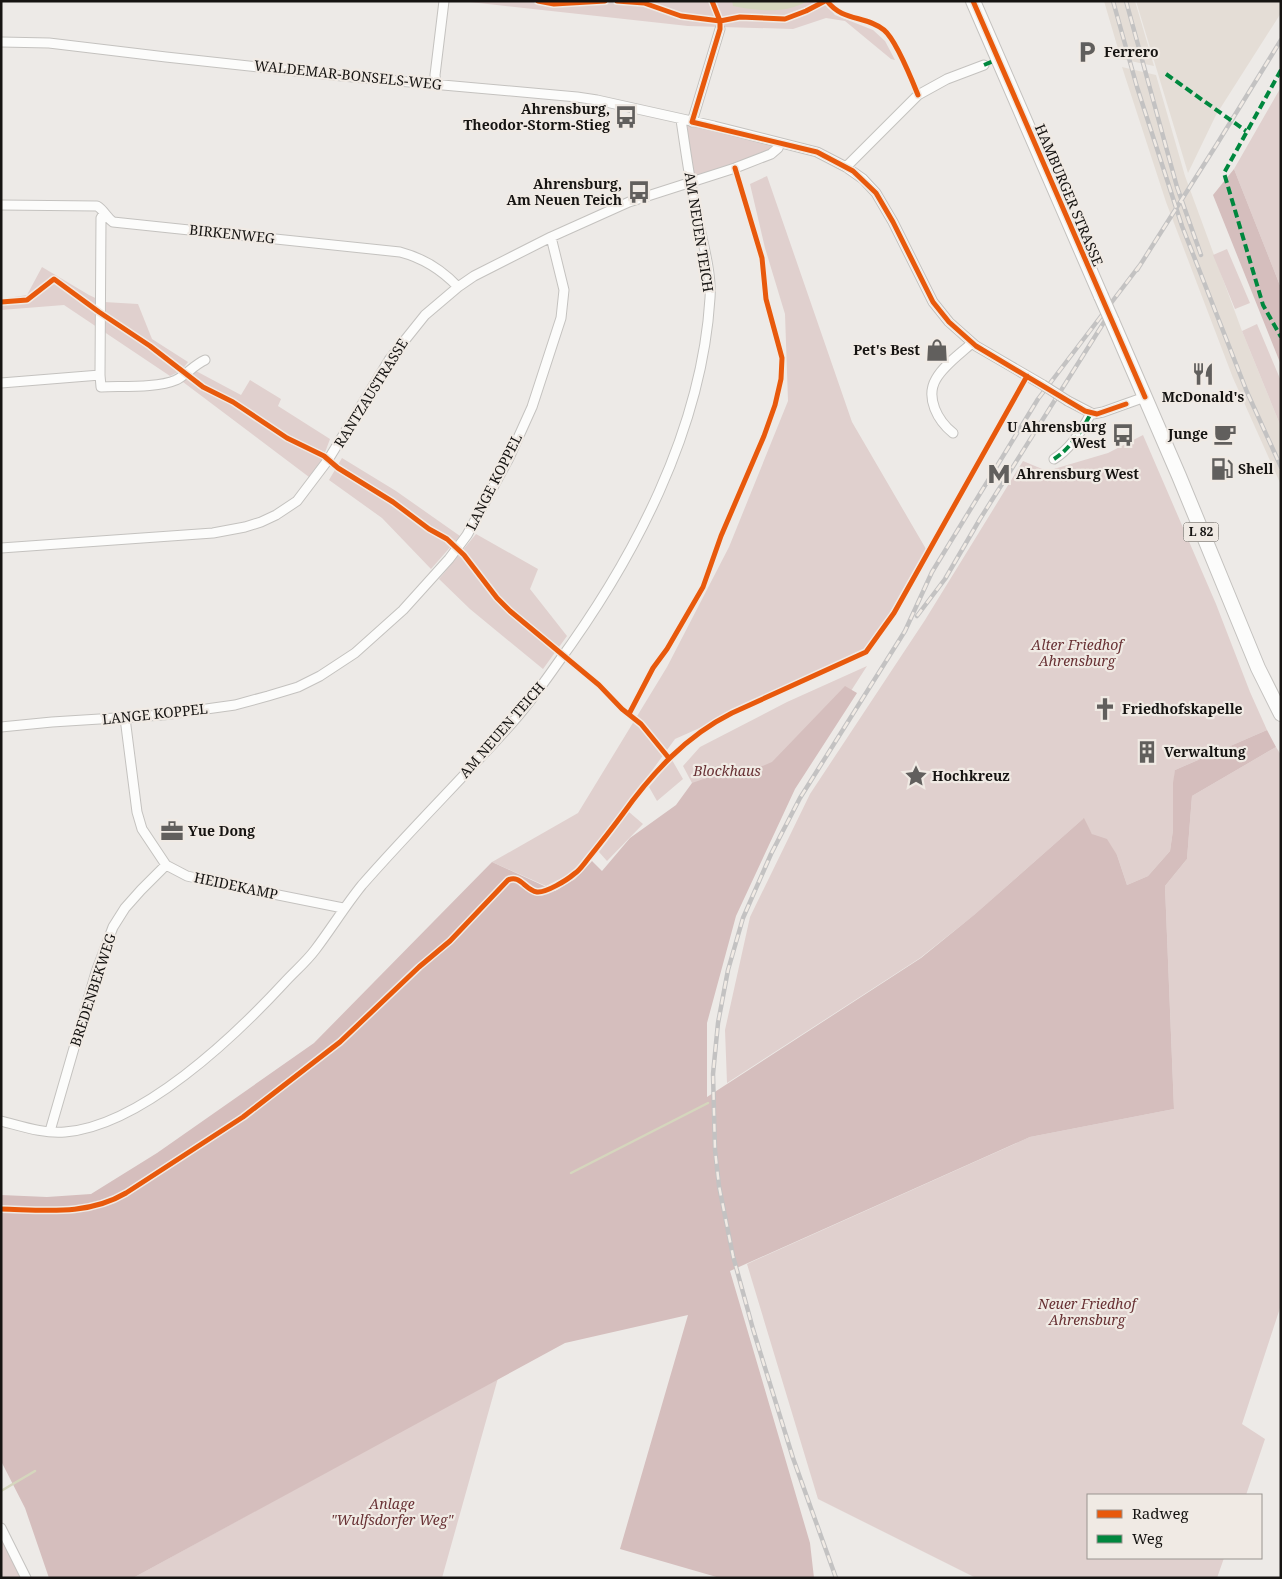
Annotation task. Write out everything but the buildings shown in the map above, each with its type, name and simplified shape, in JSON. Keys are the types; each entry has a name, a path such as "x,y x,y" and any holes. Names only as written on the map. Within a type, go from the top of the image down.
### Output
{"main road":[{"name":"HAMBURGER STRASSE","path":"973,1 1145,397 1258,668 1281,714"}],"street":[{"path":"436,85 435,75 444,1"},
{"path":"692,122 720,29"},
{"name":"WALDEMAR-BONSELS-WEG","path":"1,42 49,43 436,85 577,97 597,100 817,152 846,167 876,193 933,302 949,322 972,343 1068,401 1092,413"},
{"path":"846,167 918,95 947,79 984,65"},
{"name":"AM NEUEN TEICH","path":"1,1121 50,1131 63,1132 87,1129 112,1120 158,1094 210,1055 250,1019 315,951 343,908 398,845 512,723 577,637 608,590 645,524 673,457 696,388 706,340 710,296 706,256 690,181 681,120"},
{"name":"RANTZAUSTRASSE","path":"1,548 213,533 245,527 276,515 297,501 315,479 389,360 407,335 425,315 458,287 474,276 551,237 629,202 735,168 771,154 778,148 780,142"},
{"name":"BIRKENWEG","path":"1,205 97,206 113,222 400,252 428,263 448,276 458,287"},
{"path":"104,213 101,218 101,387 160,384 177,380 195,365 205,360"},
{"name":"LANGE KOPPEL","path":"1,727 163,715 235,705 298,687 320,676 355,653 403,610 467,535 509,458 532,406 561,318 564,290 551,237"},
{"path":"953,433 945,427 933,406 933,390 935,381 940,373 972,343"},
{"path":"1,383 100,375"},
{"path":"1054,459 1061,455 1092,413 1103,412 1145,397"},
{"name":"HEIDEKAMP","path":"125,718 137,812 142,829 166,865 187,876 343,908"},
{"name":"BREDENBEKWEG","path":"50,1131 96,972 113,927 125,908 166,865"},
{"path":"1,1528 26,1578"}],"shaded area":[{"path":"732,1 808,1 790,8 771,10 733,6"},
{"path":"1104,1 1135,1 1154,66 1121,59"},
{"path":"1136,1 1281,1 1281,13 1216,115 1188,173"},
{"path":"1122,67 1156,75 1185,176 1242,331 1281,427 1281,485 1233,378 1166,202"},
{"path":"1234,169 1281,288 1281,365 1213,195"},
{"path":"845,686 857,693 795,789 736,916 707,1023 707,1097 921,958 974,915 1084,818 1092,834 1107,839 1117,855 1127,885 1148,876 1170,851 1173,830 1173,783 1175,770 1267,730 1276,747 1192,796 1187,859 1165,886 1174,1109 1030,1137 730,1271 810,1543 814,1578 720,1578 620,1549 688,1315 565,1343 133,1578 49,1578 25,1508 1,1461 1,1195 47,1197 91,1194 157,1153 314,1043 492,862 555,891 575,879 592,861 602,871 630,838 676,805 692,783 715,775 734,778 772,762"}],"green space":[{"path":"461,1 823,1 835,15 873,30 885,41 895,60 891,59 845,21 826,18 793,29 688,26"},
{"path":"1281,87 1281,288 1234,169"},
{"path":"685,124 776,143 774,150 693,178"},
{"path":"767,176 852,422 926,549 867,653 675,739 602,839 574,872 546,886 492,862 578,813 667,667 729,547 788,401 785,314 765,248 750,184"},
{"path":"1227,249 1250,303 1235,309 1213,255"},
{"path":"42,267 104,302 138,304 152,339 188,362 182,370 170,376 64,305 1,310 1,299 27,295"},
{"path":"1257,324 1281,381 1281,427 1242,331"},
{"path":"196,371 241,395 250,380 281,399 278,406 330,439 323,458 309,477 183,382"},
{"name":"Alter Friedhof Ahrensburg","path":"1143,435 1216,604 1250,692 1267,730 1175,770 1173,830 1170,851 1148,876 1127,885 1117,855 1092,834 1083,819 973,916 920,958 727,1083 725,1030 750,917 810,794 925,620 1023,461 1047,471 1108,453"},
{"path":"342,458 396,491 460,536 431,569 382,518 329,480"},
{"path":"476,534 538,569 530,589 567,636 543,669 470,609 439,579"},
{"name":"Blockhaus","path":"867,666 788,789 692,783 683,766 700,747 787,702"},
{"name":"Neuer Friedhof Ahrensburg","path":"1276,747 1281,755 1281,1305 1242,1424 1265,1439 1246,1494 1087,1494 1087,1559 1224,1559 1217,1578 976,1578 818,1499 747,1264 1030,1137 1174,1109 1165,886 1187,859 1192,796"},
{"path":"672,760 683,779 657,801 649,787"},
{"path":"629,812 643,824 607,861 599,852"},
{"name":"Anlage \"Wulfsdorfer Weg\"","path":"498,1378 442,1578 133,1578"},
{"path":"1,1535 23,1578 1,1578"}],"waterway":[{"path":"571,1173 708,1103"},
{"path":"1,1491 35,1471"}],"railway":[{"path":"1113,1 1137,87 1182,226 1247,392 1281,467"},
{"path":"1126,1 1177,187 1201,255"},
{"path":"1137,270 1281,40"},
{"path":"836,1578 793,1458 753,1329 733,1256 719,1186 715,1150 713,1074 718,1023 728,970 743,918 771,854 800,798 905,631 932,572 1038,399 1140,265"},
{"path":"917,616 945,579 980,519 1106,319"}],"marked path":[{"path":"984,65 998,59"},
{"path":"1281,70 1224,173 1263,305 1281,337"},
{"path":"1166,74 1246,131"},
{"path":"1054,459 1076,438 1091,413"}],"cycle path":[{"path":"538,1 554,4 605,1"},
{"path":"617,1 644,3 681,16 720,21 740,17 785,19 825,1"},
{"path":"712,1 720,21 720,29 692,122 817,152 853,171 876,193 893,222 933,302 949,322 976,346 1085,411 1097,414 1126,404"},
{"path":"827,1 840,12 870,22 884,30 908,70 918,95"},
{"path":"973,1 1145,397"},
{"path":"629,714 653,668 667,649 703,587 721,536 764,436 775,405 781,379 782,358 766,299 762,258 735,168"},
{"path":"1,302 27,300 54,279 150,346 203,387 233,402 287,438 324,456 338,468 393,502 429,529 447,539 464,555 497,598 510,611 599,685 622,709 641,724 668,757"},
{"path":"1,1209 65,1210 81,1208 96,1205 126,1193 243,1117 340,1042 419,967 450,941 508,880 516,879 533,891 541,892 556,886 576,873 658,770 685,744 715,722 866,652 894,613 1027,376"}],"place":[{"name":"Ferrero","path":"1087,52"},
{"name":"Ahrensburg, Theodor-Storm-Stieg","path":"626,117"},
{"name":"Ahrensburg, Am Neuen Teich","path":"639,192"},
{"name":"Pet's Best","path":"937,350"},
{"name":"McDonald's","path":"1203,374"},
{"name":"Junge","path":"1225,434"},
{"name":"U Ahrensburg West","path":"1123,435"},
{"name":"Shell","path":"1222,469"},
{"name":"Ahrensburg West","path":"999,474"},
{"name":"Friedhofskapelle","path":"1105,709"},
{"name":"Verwaltung","path":"1147,752"},
{"name":"Hochkreuz","path":"916,776"},
{"name":"Yue Dong","path":"172,831"}]}
